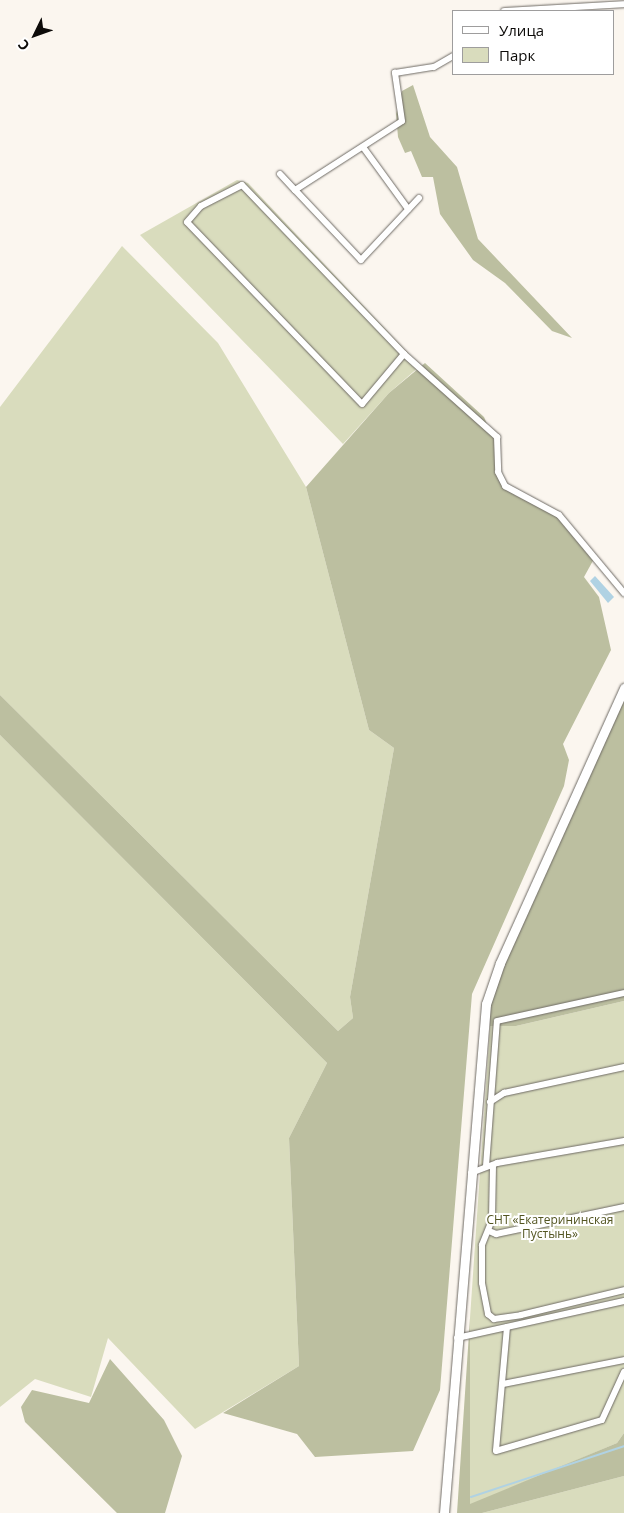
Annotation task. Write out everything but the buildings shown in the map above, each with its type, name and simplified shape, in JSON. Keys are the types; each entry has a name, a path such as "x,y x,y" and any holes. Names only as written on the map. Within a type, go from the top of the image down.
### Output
{"main road":[{"path":"444,1513 456,1338 486,1004 500,963 624,688"}],"street":[{"path":"521,10 624,4"},
{"path":"295,190 402,121 394,73 434,67 452,57"},
{"path":"363,147 408,210"},
{"path":"280,174 361,260 419,198"},
{"path":"404,354 362,404 187,222 201,206 242,186 404,354 497,437 498,472 505,486 559,515 624,592"},
{"path":"484,1028 497,1021 624,993"},
{"path":"497,1021 490,1102 489,1231 482,1245 484,1310 494,1318 624,1290"},
{"path":"490,1102 504,1093 624,1067"},
{"path":"472,1173 480,1173 490,1166 624,1141"},
{"path":"489,1231 496,1234 624,1207"},
{"path":"456,1338 624,1301"},
{"path":"507,1327 496,1451 602,1420 624,1372"},
{"path":"503,1384 624,1360"}],"green space":[{"path":"413,85 430,137 457,167 478,239 572,338 552,331 505,283 473,260 440,214 433,177 422,177 411,151 405,153 398,137 396,114 402,91"},
{"path":"237,180 248,183 420,366 389,393 343,444 140,235"},
{"path":"122,246 218,343 306,487 369,730 394,748 350,997 353,1018 338,1031 0,695 0,407"},
{"path":"425,363 484,417 494,440 498,473 515,495 557,516 595,557 584,577 599,597 611,650 563,744 569,760 564,786 472,994 440,1390 413,1451 315,1457 297,1434 223,1413 299,1366 289,1138 327,1063 0,735 0,695 338,1031 353,1018 350,997 394,748 369,730 306,487 389,393"},
{"path":"624,700 624,1001 516,1026 490,1026 490,999 498,975"},
{"path":"0,735 327,1063 289,1138 299,1366 195,1429 108,1338 91,1397 35,1379 0,1407"},
{"name":"СНТ «Екатерининская Пустынь»","path":"624,1001 624,1433 617,1443 470,1505 470,1318 490,1026 516,1026"},
{"path":"470,1318 470,1504 617,1443 624,1433 624,1476 482,1513 457,1513"},
{"path":"110,1359 164,1420 182,1456 165,1513 117,1513 25,1422 21,1407 32,1390 89,1403"},
{"path":"624,1476 624,1513 482,1513"}],"water":[{"path":"595,576 614,597 608,603 590,581"}],"waterway":[{"path":"471,1497 624,1446"}]}
